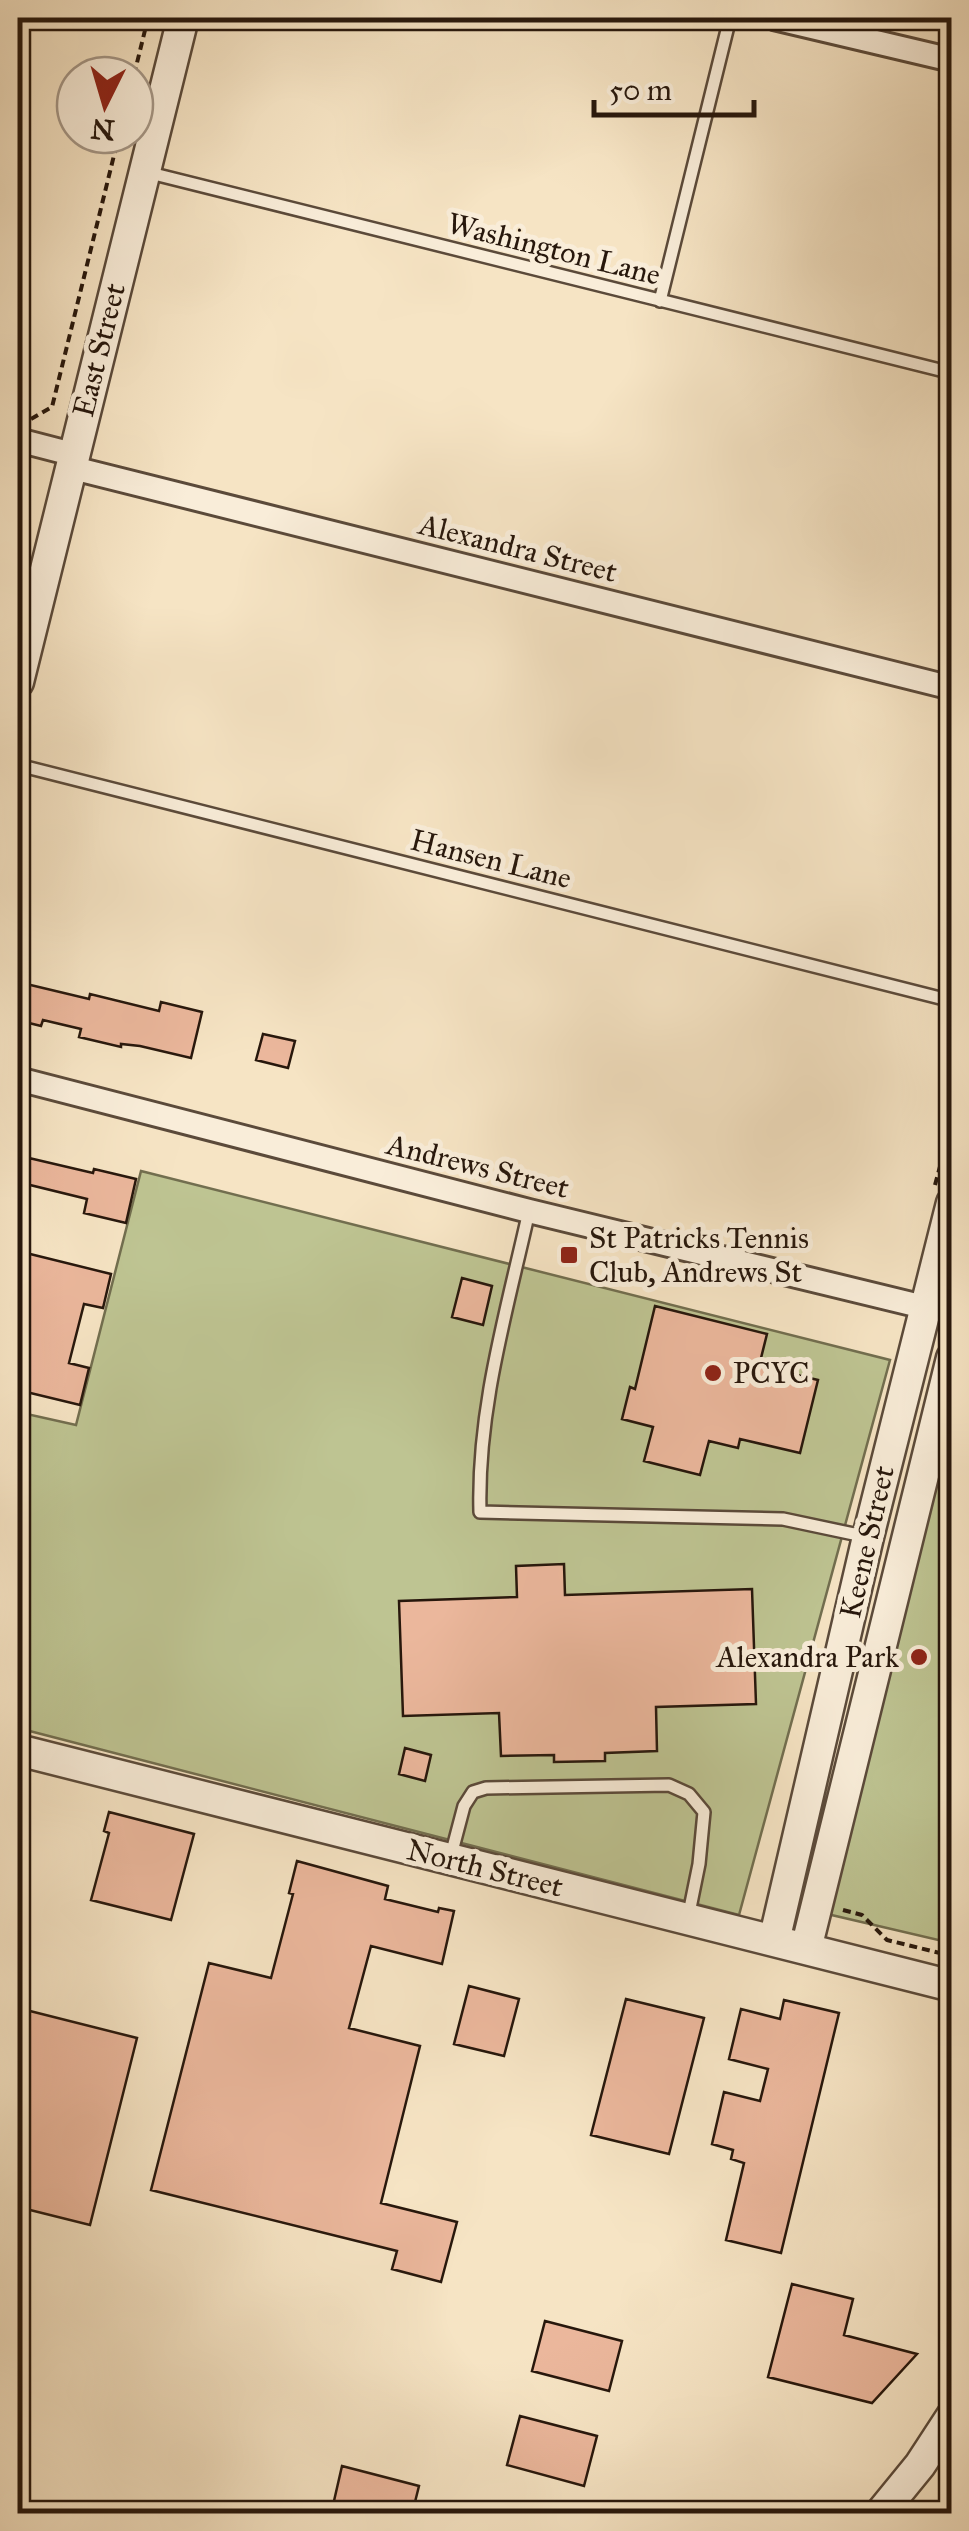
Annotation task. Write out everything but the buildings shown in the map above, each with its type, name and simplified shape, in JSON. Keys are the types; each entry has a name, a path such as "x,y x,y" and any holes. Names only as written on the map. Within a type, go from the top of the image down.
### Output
{"street":[{"name":"East Street","path":"18,682 183,18"},
{"path":"774,18 952,60"},
{"name":"Alexandra Street","path":"21,441 71,460 952,688"},
{"name":"Andrews Street","path":"18,1079 529,1211 938,1310"},
{"name":"Keene Street","path":"774,1941 868,1537 938,1310 952,1203"},
{"name":"Keene Street","path":"806,1949 952,1358"},
{"name":"North Street","path":"18,1750 952,1986"},
{"path":"880,2514 920,2465 952,2416"}],"lane":[{"path":"660,301 730,18"},
{"name":"Washington Lane","path":"145,172 952,374"},
{"name":"Hansen Lane","path":"18,765 952,1001"},
{"path":"529,1211 492,1377 479,1478 480,1512 783,1519 868,1537"},
{"path":"450,1859 464,1806 473,1792 669,1784 688,1794 704,1812 700,1864 688,1918"}],"path":[{"path":"139,55 148,18"},
{"path":"21,441 31,418 52,407 114,155"},
{"path":"834,1907 862,1916 887,1940 952,1956"},
{"path":"933,2514 952,2499"}],"green space":[{"path":"141,1171 890,1360 739,1915 18,1728 18,1412 76,1425"},
{"name":"Alexandra Park","path":"951,1402 951,1943 823,1913"}],"place":[{"name":"St Patricks Tennis Club, Andrews St","path":"569,1255"},
{"name":"PCYC","path":"713,1373"},
{"name":"Alexandra Park","path":"919,1657"}]}
